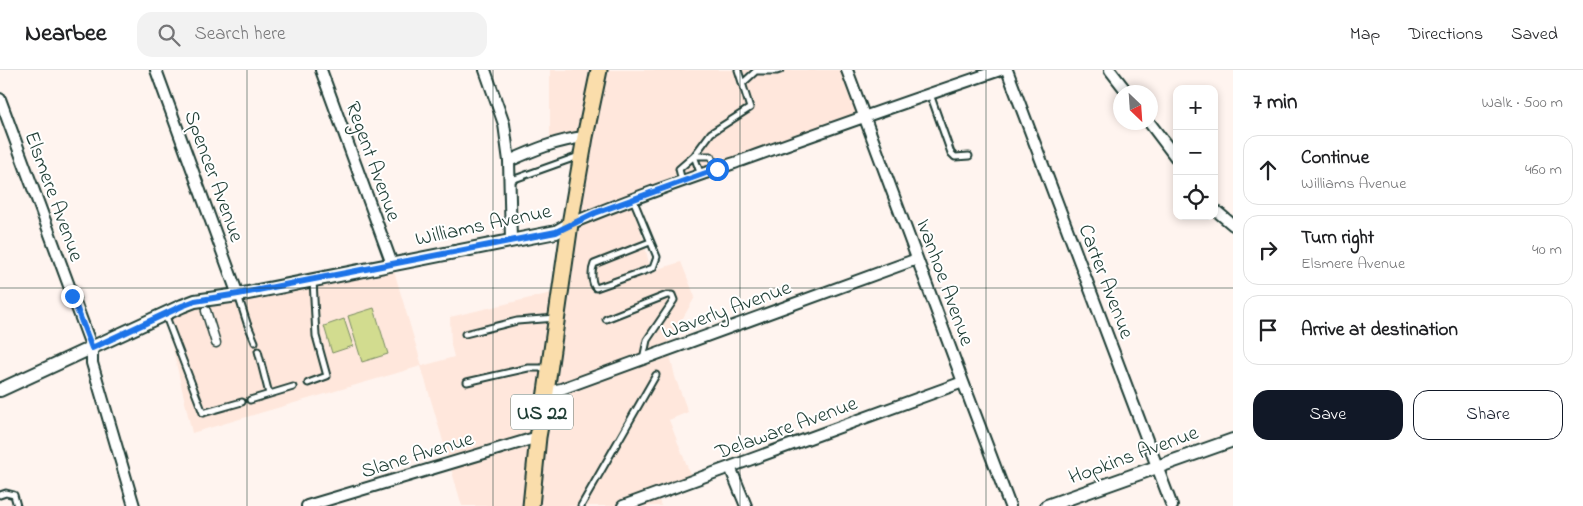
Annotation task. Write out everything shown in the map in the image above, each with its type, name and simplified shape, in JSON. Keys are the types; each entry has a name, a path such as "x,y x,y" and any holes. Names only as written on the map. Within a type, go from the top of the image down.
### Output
{"main road":[{"name":"US 22","path":"531,506 538,437 570,224 599,70"}],"street":[{"name":"Spencer Avenue","path":"156,70 238,294"},
{"name":"Regent Avenue","path":"322,70 392,264"},
{"path":"484,70 504,124 509,161 511,240"},
{"name":"Ivanhoe Avenue","path":"847,70 1010,506"},
{"name":"Carter Avenue","path":"1007,70 1172,506"},
{"path":"1110,70 1122,85"},
{"name":"Williams Avenue","path":"0,390 195,301 313,280 556,232 570,224 700,175 994,71"},
{"name":"Elsmere Avenue","path":"0,99 92,348 92,363 134,506"},
{"path":"1155,130 1173,154"},
{"path":"509,161 550,144 585,137"},
{"path":"1218,213 1232,226"},
{"name":"Waverly Avenue","path":"546,392 561,389 918,259"},
{"path":"206,311 216,343"},
{"name":"Delaware Avenue","path":"623,506 647,502 730,467 963,382"},
{"name":"Slane Avenue","path":"307,506 538,437"},
{"name":"Hopkins Avenue","path":"1047,506 1233,440"},
{"path":"730,467 746,506"}],"lane":[{"path":"682,182 678,169 694,156 711,133 750,108 738,70"},
{"path":"743,83 757,70 780,70"},
{"path":"930,94 951,153 955,156 969,156"},
{"path":"509,181 582,155"},
{"path":"694,156 711,156 717,169"},
{"path":"694,156 700,175"},
{"path":"633,200 657,257 653,268 596,288 593,285 592,269 594,264 650,242"},
{"path":"308,383 327,376 316,336 313,280"},
{"path":"238,294 255,342"},
{"path":"606,319 667,295 672,295 674,300 647,340 643,359"},
{"path":"165,314 203,413 242,402"},
{"path":"465,334 517,322 556,318"},
{"path":"258,351 269,394"},
{"path":"467,382 528,368 549,368"},
{"path":"581,506 656,375"},
{"path":"250,400 293,388"},
{"path":"0,496 6,494 14,495 17,506"}],"shaded area":[{"path":"550,70 847,70 864,116 633,199 651,271 681,262 695,297 664,351 669,350 675,377 688,412 669,420 693,481 657,494 661,506 462,506 421,366 192,433 165,314 182,306 392,264 422,366 454,357 451,345 450,317 560,291 585,138 550,144"}],"green space":[{"path":"374,308 388,354 362,362 348,316"},
{"path":"344,319 353,346 332,353 324,326"}],"route":[{"path":"72,296 92,348 195,301 556,232 595,213 717,169"}]}
